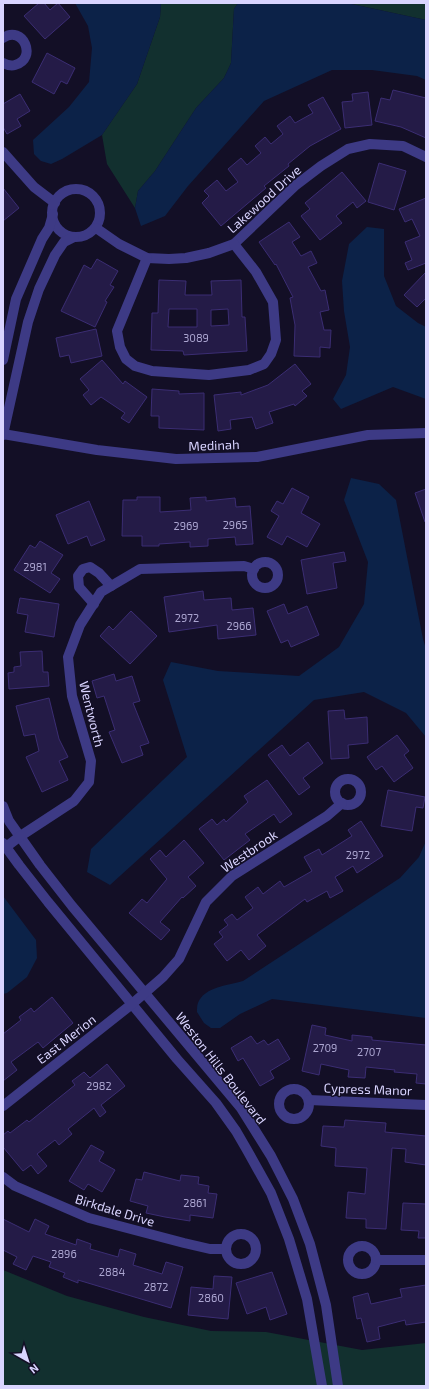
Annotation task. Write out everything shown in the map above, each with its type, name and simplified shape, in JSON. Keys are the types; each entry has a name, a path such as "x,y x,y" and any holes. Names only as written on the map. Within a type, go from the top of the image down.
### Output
{"street":[{"path":"3,38 12,34 18,36 23,39 27,50 23,61 18,65 12,66 3,63"},
{"name":"Lakewood Drive","path":"96,228 119,244 148,258 186,258 209,253 234,244 296,185 321,166 348,149 370,144 404,146 426,157"},
{"path":"3,152 34,187 55,203"},
{"path":"3,360 16,299 42,239 49,228 55,203 58,198 68,191 77,189 89,192 95,197 98,204 100,212 99,220 96,228 87,234 74,237 64,242 55,255 38,289 28,322 3,434"},
{"path":"53,214 55,224 58,228 65,234 74,237"},
{"path":"148,258 117,331 120,347 126,359 136,366 152,371 210,375 249,370 264,364 271,354 276,340 273,302 256,272 234,244"},
{"name":"Medinah","path":"3,434 97,450 176,460 257,457 368,435 426,433"},
{"name":"Wentworth","path":"5,845 74,801 89,782 91,761 72,696 68,657 80,625 102,592 140,569 244,566 254,569"},
{"path":"94,604 79,587 78,576 83,569 90,567 99,573 111,586"},
{"name":"Westbrook","path":"145,993 163,977 179,959 206,902 232,876 327,816 342,803"},
{"name":"Weston Hills Boulevard","path":"3,806 9,821 19,837 72,906 241,1108 271,1156 293,1199 310,1244 326,1305 338,1386"},
{"name":"Weston Hills Boulevard","path":"5,845 48,902 177,1059 216,1104 236,1131 271,1193 289,1238 307,1299 322,1386"},
{"name":"East Merion","path":"3,1106 145,993"},
{"name":"Cypress Manor","path":"308,1100 426,1105"},
{"name":"Birkdale Drive","path":"3,1177 15,1186 90,1218 184,1243 210,1248 226,1249"},
{"path":"377,1260 426,1260"}],"green space":[{"path":"161,3 238,3 234,9 231,63 224,78 196,108 155,171 138,191 135,208 107,164 102,135 137,84 160,17"},
{"path":"347,3 426,4 426,20"},
{"path":"3,1270 67,1296 144,1317 211,1331 266,1332 362,1350 426,1343 426,1386 3,1386"}],"water":[{"path":"75,3 161,3 160,17 137,84 102,135 51,164 41,161 34,154 33,140 69,107 89,82 92,48 88,26"},
{"path":"238,3 347,3 426,20 426,80 417,76 372,70 332,70 264,101 188,186 165,216 141,226 135,208 138,191 155,171 196,108 224,78 231,63 234,9"},
{"path":"367,227 384,229 384,276 396,306 418,323 426,327 426,399 393,387 341,409 333,399 346,375 350,347 344,311 342,281 349,244"},
{"path":"351,478 379,484 396,500 426,649 426,737 406,713 364,692 314,700 110,885 87,872 91,849 187,757 163,680 171,662 218,671 299,676 339,647 364,604 368,562 344,500"},
{"path":"426,841 426,1018 272,999 240,1014 220,1028 211,1028 204,1023 197,1012 197,1008 201,998 206,993 211,990 243,981 400,878 419,857"},
{"path":"3,896 36,940 37,958 27,977 7,993 3,994"}],"building":[{"path":"39,3 44,3 50,10 58,3 70,17 45,39 24,16"},
{"path":"47,53 75,68 67,84 61,81 54,94 32,82"},
{"path":"393,90 426,98 426,138 401,127 375,121 381,98 390,100"},
{"path":"368,92 372,125 345,128 342,102 353,101 352,94"},
{"path":"20,94 30,111 17,119 21,126 7,134 3,127 3,104"},
{"path":"323,97 341,129 310,146 288,164 289,166 264,186 266,188 221,226 202,203 209,196 204,191 217,180 226,191 238,182 228,169 241,158 247,165 261,153 255,146 265,137 271,144 283,134 277,126 290,116 295,123 313,113 308,105"},
{"path":"379,163 406,171 394,210 368,202"},
{"path":"342,172 366,201 357,208 353,202 336,216 342,223 320,240 301,216 310,209 305,203"},
{"path":"3,188 19,208 3,221"},
{"path":"426,198 426,263 408,270 405,263 412,260 405,242 420,236 412,219 405,222 399,209"},
{"path":"289,222 300,237 292,242 301,256 311,251 317,263 308,267 321,291 325,290 329,310 320,312 324,330 331,330 330,348 320,347 320,357 294,356 295,325 290,298 293,297 276,264 275,265 259,242"},
{"path":"97,259 118,271 110,285 114,287 105,301 107,302 95,327 61,311 84,265 91,269"},
{"path":"426,272 426,298 417,307 404,295"},
{"path":"159,280 186,281 185,295 212,295 211,281 241,280 242,317 245,317 247,351 184,355 183,351 151,350 152,313 158,313","holes":["169,309 197,309 197,327 168,327","228,309 229,325 211,326 211,310"]},
{"path":"96,329 102,356 71,363 69,355 60,357 56,338"},
{"path":"102,360 123,384 125,381 147,397 129,423 121,418 125,413 101,397 91,405 83,395 89,390 80,379"},
{"path":"295,364 311,384 302,391 307,396 295,406 294,404 269,412 273,423 256,429 252,417 230,420 231,429 218,431 214,395 241,392 241,395 268,385"},
{"path":"152,389 179,391 179,394 204,393 204,430 159,428 159,416 151,416"},
{"path":"292,488 309,497 301,513 320,524 307,547 287,536 282,545 267,537 279,516 271,511 277,501 283,504"},
{"path":"426,489 426,522 425,522 415,493"},
{"path":"137,497 160,497 160,512 191,510 190,498 206,497 206,501 235,498 236,507 250,506 253,544 236,545 235,537 208,539 208,546 190,547 190,542 159,544 159,546 142,546 142,536 122,536 123,500 137,500"},
{"path":"89,501 105,540 91,546 87,536 68,544 56,515"},
{"path":"40,541 63,555 51,573 60,579 50,593 14,570 30,545 35,548"},
{"path":"344,552 346,561 333,563 337,588 307,594 301,560"},
{"path":"203,591 204,600 231,598 232,610 253,608 256,635 218,639 217,625 169,632 164,597"},
{"path":"20,598 59,604 54,637 25,632 28,615 17,613"},
{"path":"284,604 288,614 307,606 319,635 291,647 288,640 281,643 267,611"},
{"path":"131,611 157,636 130,664 100,636 109,626 113,630"},
{"path":"42,651 43,672 48,672 49,686 9,689 8,673 14,672 14,667 21,666 20,652"},
{"path":"114,674 116,681 132,676 140,701 133,703 149,743 140,746 143,755 122,763 109,732 115,730 104,696 97,698 92,681"},
{"path":"49,698 59,739 68,757 59,761 68,780 42,792 26,757 39,751 35,734 24,736 16,706"},
{"path":"344,710 345,719 367,717 368,743 348,745 349,758 331,759 328,711"},
{"path":"397,735 409,751 404,755 413,768 394,782 382,766 376,770 367,757"},
{"path":"308,742 323,763 303,778 310,787 299,795 268,755 282,745 290,756"},
{"path":"267,780 292,814 280,823 274,814 245,834 250,840 224,860 199,829 212,819 217,825 224,819 226,822 248,802 244,796"},
{"path":"388,790 425,797 423,808 416,807 412,831 381,826"},
{"path":"361,821 383,856 357,873 353,866 335,877 343,891 330,898 327,891 307,902 305,899 257,935 266,946 249,960 241,950 227,961 214,944 223,937 219,932 228,925 224,920 232,914 237,920 253,908 245,897 258,887 263,894 280,881 284,887 312,871 304,857 319,849 322,855 352,836 348,830"},
{"path":"184,840 204,863 188,877 196,886 183,898 182,897 160,922 170,930 161,940 129,913 142,899 147,903 167,879 150,859 160,850 166,857"},
{"path":"52,997 73,1023 43,1048 38,1042 11,1062 17,1070 3,1081 3,1034 21,1020 19,1017 31,1008 34,1012"},
{"path":"312,1025 326,1028 325,1035 352,1041 352,1035 372,1037 372,1040 426,1045 426,1084 416,1083 417,1074 394,1072 395,1070 366,1067 365,1078 348,1077 349,1070 321,1064 319,1075 302,1071"},
{"path":"251,1036 257,1044 264,1040 268,1045 278,1039 290,1059 270,1071 274,1078 260,1086 243,1058 238,1061 231,1048"},
{"path":"107,1064 125,1086 101,1105 106,1112 100,1117 94,1108 68,1129 72,1134 59,1145 55,1140 37,1154 47,1166 38,1174 31,1165 23,1171 3,1147 3,1135 8,1131 10,1133 27,1120 29,1122 75,1085 72,1081 84,1072 90,1078"},
{"path":"345,1120 386,1123 385,1132 426,1136 426,1165 405,1162 406,1149 392,1148 386,1229 366,1228 366,1219 346,1218 348,1192 365,1194 367,1168 335,1166 336,1148 321,1146 323,1126 344,1127"},
{"path":"91,1145 104,1152 99,1161 115,1170 102,1192 88,1184 84,1190 69,1181"},
{"path":"144,1172 180,1181 181,1175 199,1177 198,1184 209,1186 208,1193 217,1194 213,1218 190,1215 190,1221 146,1213 148,1206 130,1201 136,1179 142,1180"},
{"path":"403,1203 426,1204 426,1238 418,1238 419,1231 401,1230"},
{"path":"3,1219 29,1232 35,1219 49,1226 45,1234 76,1245 77,1239 91,1244 90,1249 118,1257 120,1249 136,1254 133,1265 162,1274 166,1262 183,1267 171,1308 78,1280 78,1283 63,1277 65,1273 49,1267 51,1262 33,1256 26,1270 13,1264 17,1257 3,1250"},
{"path":"272,1272 287,1314 270,1320 266,1307 247,1314 236,1283"},
{"path":"214,1276 232,1277 228,1319 188,1315 191,1287 213,1289"},
{"path":"426,1285 426,1322 406,1325 405,1320 378,1327 380,1339 367,1342 361,1318 357,1319 353,1297 368,1293 371,1304 402,1297 400,1289"}]}
